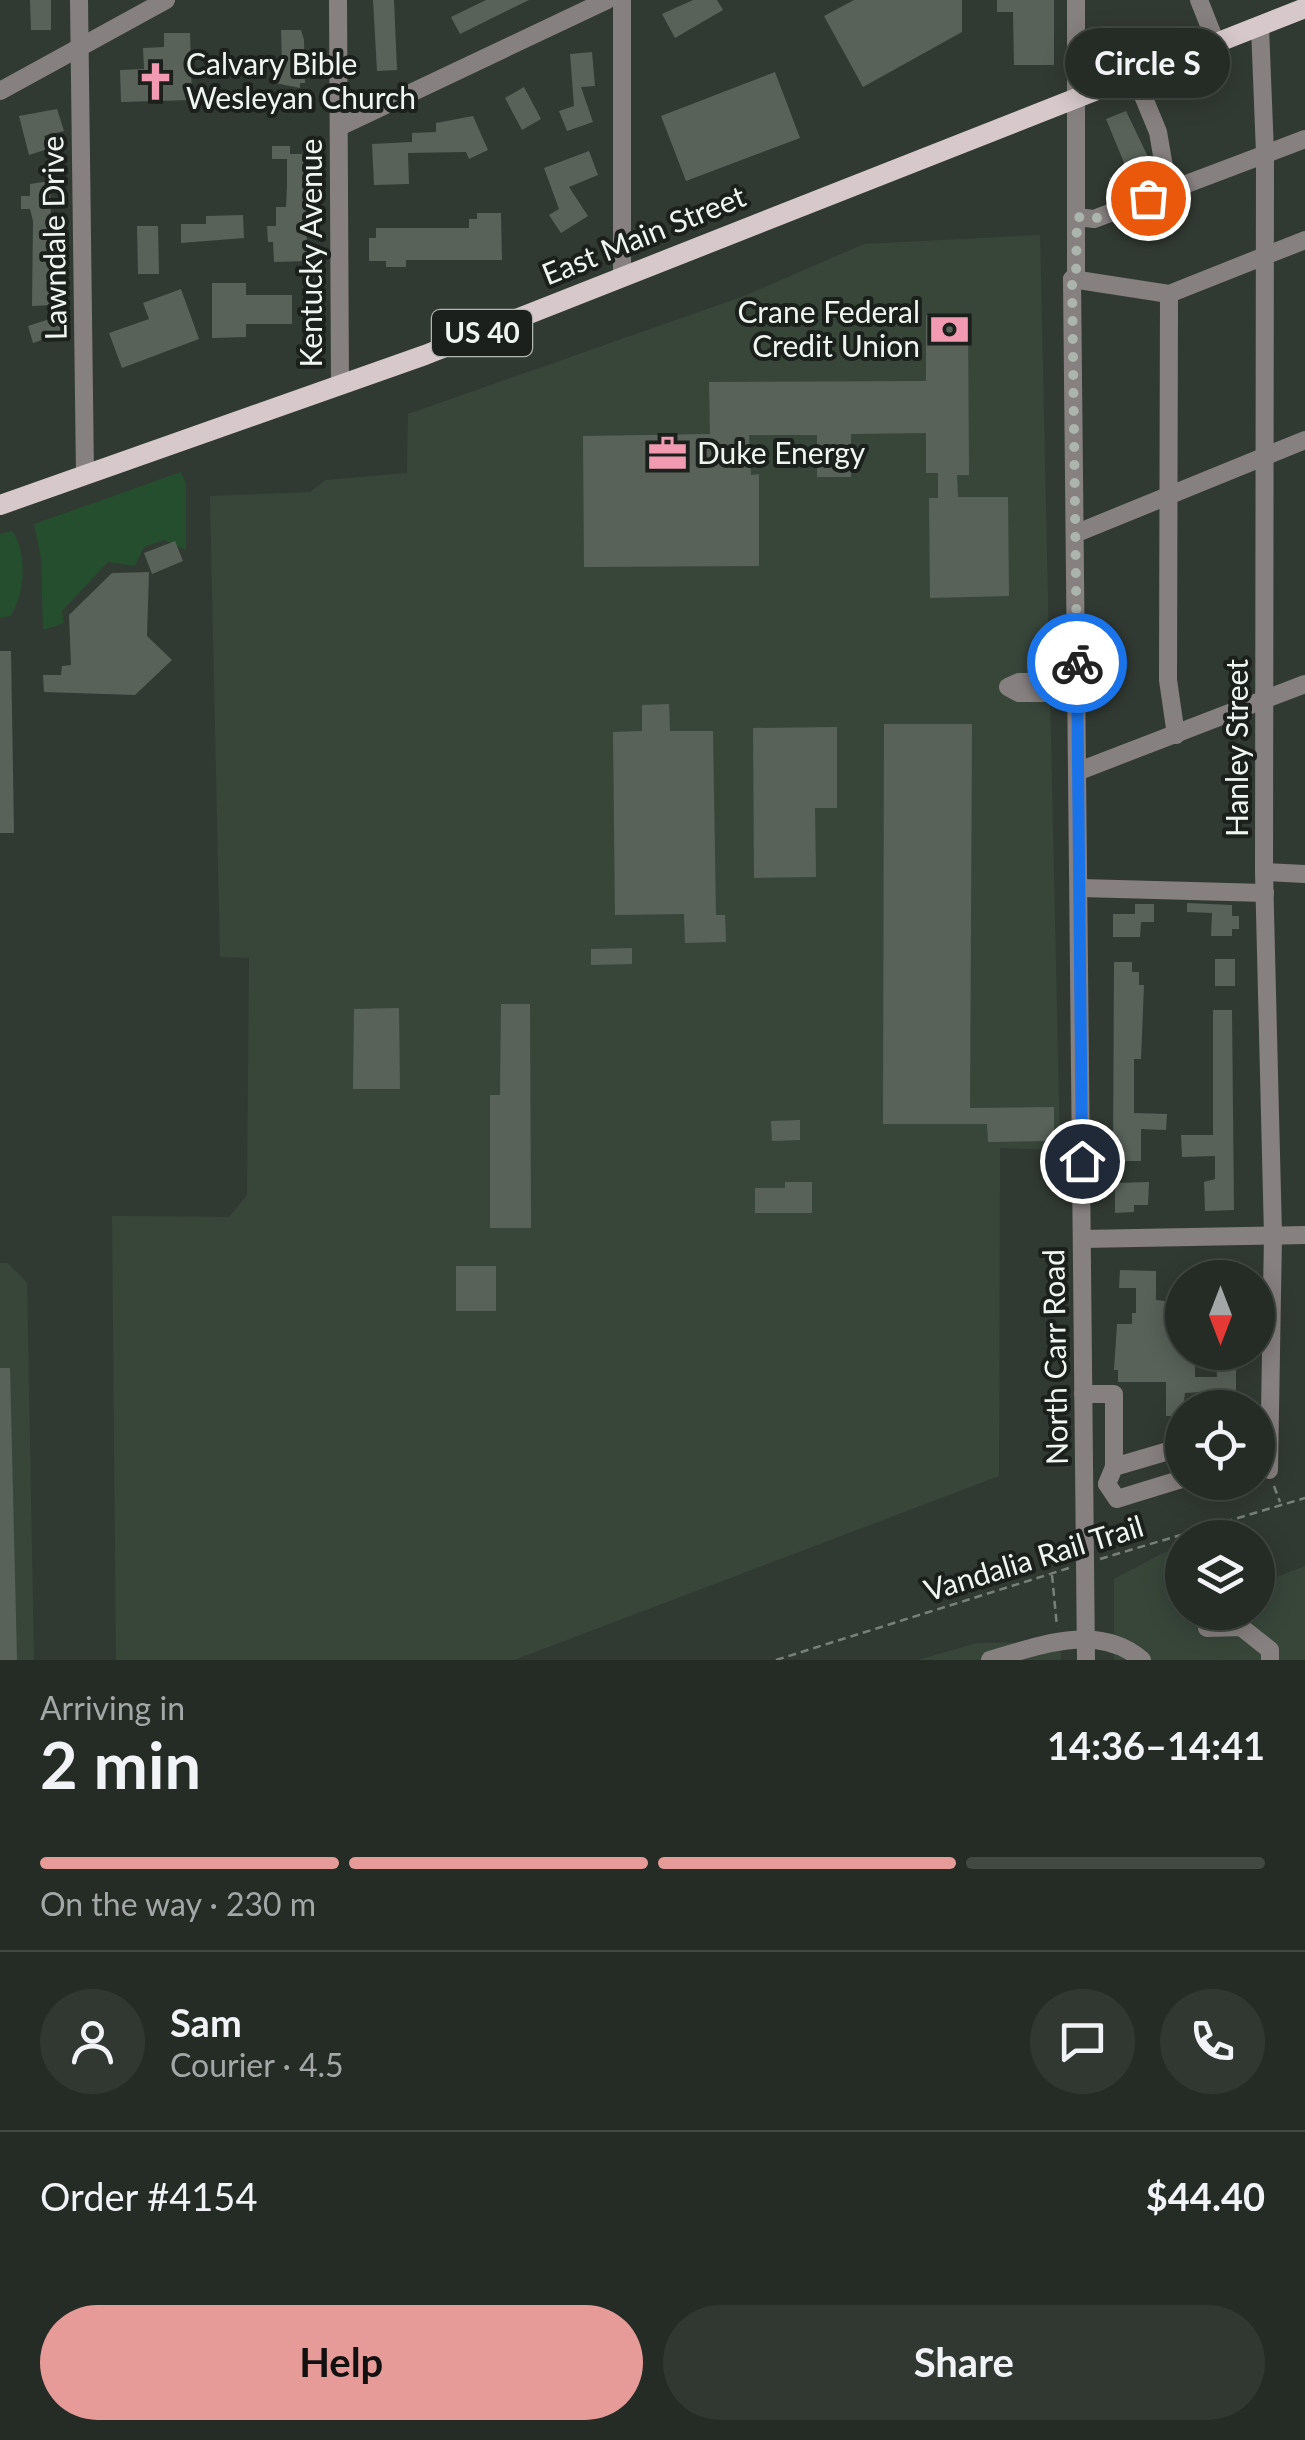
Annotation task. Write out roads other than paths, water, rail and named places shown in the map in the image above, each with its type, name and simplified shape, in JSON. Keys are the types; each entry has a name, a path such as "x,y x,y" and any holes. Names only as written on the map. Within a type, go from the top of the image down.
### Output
{"main road":[{"name":"East Main Street","path":"0,505 340,385 1305,8"}],"street":[{"name":"Lawndale Drive","path":"79,0 86,475"},
{"path":"0,91 166,0"},
{"name":"Kentucky Avenue","path":"338,0 340,385"},
{"path":"339,127 607,0"},
{"path":"622,0 622,276"},
{"name":"North Carr Road","path":"1076,0 1077,217 1076,275 1072,279 1086,1660"},
{"path":"1199,0 1216,43"},
{"name":"Hanley Street","path":"1260,26 1265,157 1263,457 1268,699 1264,872 1273,1235 1270,1390"},
{"path":"1134,74 1158,132 1168,190"},
{"path":"1077,217 1094,219 1305,139"},
{"path":"1072,279 1170,294 1305,240"},
{"path":"1170,294 1168,680 1176,736"},
{"path":"1077,532 1305,440"},
{"path":"1079,771 1305,684"},
{"path":"1264,872 1305,874"},
{"path":"1081,888 1265,893"},
{"path":"1082,1239 1305,1234"},
{"path":"1083,1394 1114,1394 1110,1476 1117,1500 1165,1484"},
{"path":"1086,1486 1165,1454"},
{"path":"1244,1630 1270,1650 1270,1660"},
{"path":"990,1660 1061,1651 1086,1638 1126,1646 1142,1660"}],"place":[{"name":"Calvary Bible Wesleyan Church","path":"156,82"},
{"name":"Circle S","path":"1148,198"},
{"name":"Crane Federal Credit Union","path":"950,330"},
{"name":"Duke Energy","path":"667,454"}]}
